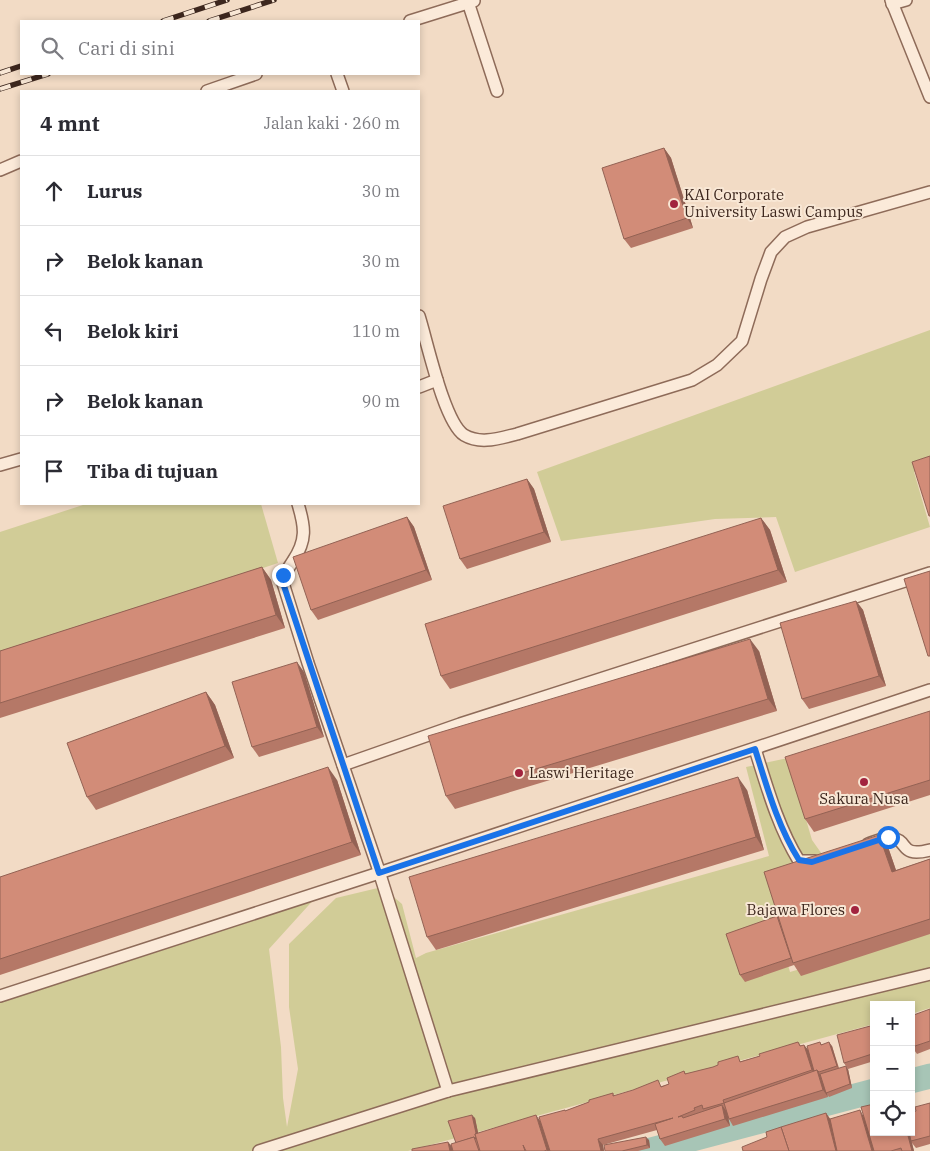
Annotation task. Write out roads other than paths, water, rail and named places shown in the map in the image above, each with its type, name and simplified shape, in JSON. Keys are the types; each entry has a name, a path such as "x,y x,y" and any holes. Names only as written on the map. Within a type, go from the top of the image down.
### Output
{"lane":[{"path":"906,0 892,2 930,97"},
{"path":"413,20 472,1 497,91"},
{"path":"210,90 253,75"},
{"path":"337,75 342,90"},
{"path":"0,170 20,161"},
{"path":"420,320 437,380 455,424 464,434 478,440 490,440 517,434 692,380 717,365 742,341 771,252 785,237 808,227 930,192"},
{"path":"420,387 437,380"},
{"path":"0,465 20,459"},
{"path":"298,505 303,522 304,539 300,550 283,575 283,583 379,873 448,1091"},
{"path":"343,765 460,724 930,573"},
{"path":"0,996 379,873 930,690"},
{"path":"755,749 768,792 791,848 799,860 812,862 822,859"},
{"path":"855,848 888,837 897,840 910,852 916,853 930,850"},
{"path":"259,1151 448,1091 930,974"}],"waterway":[{"path":"915,1080 930,1076"},
{"path":"647,1151 870,1092"}],"railway":[{"path":"166,20 227,0"},
{"path":"212,20 274,0"},
{"path":"0,73 20,66"},
{"path":"0,89 45,75"}],"place":[{"name":"KAI Corporate University Laswi Campus","path":"674,204"},
{"name":"Laswi Heritage","path":"519,773"},
{"name":"Sakura Nusa","path":"864,782"},
{"name":"Bajawa Flores","path":"855,910"}]}
